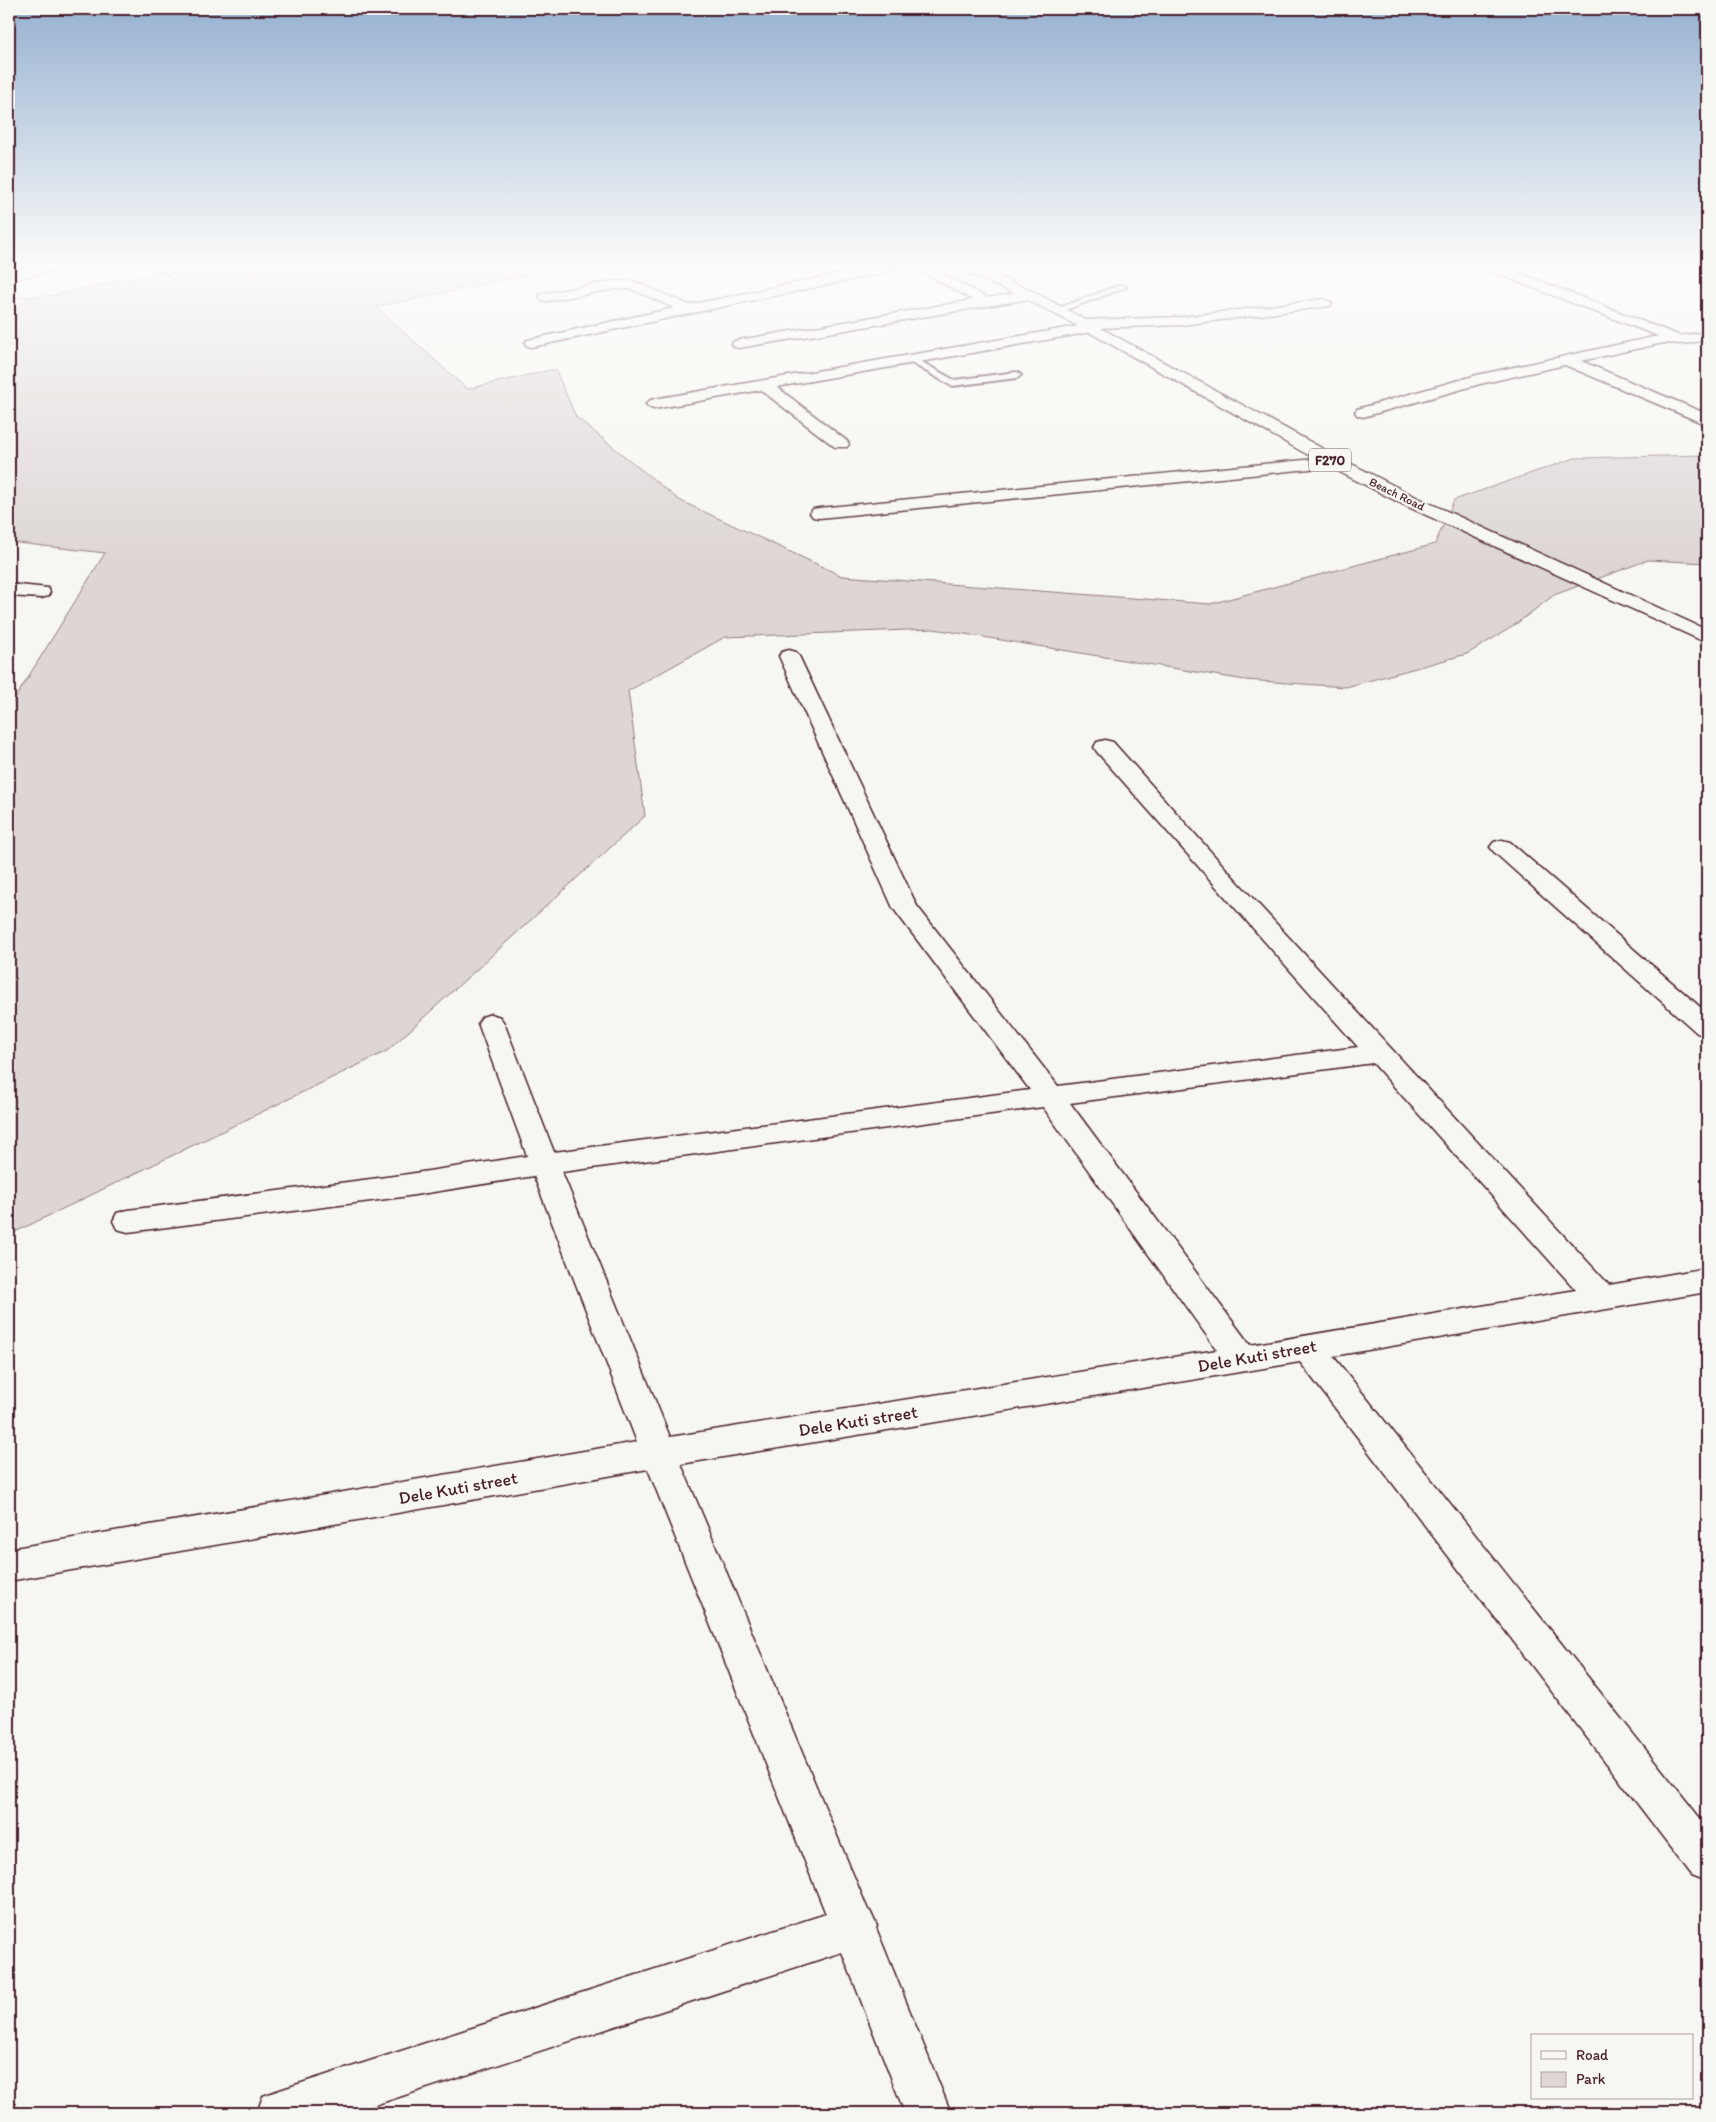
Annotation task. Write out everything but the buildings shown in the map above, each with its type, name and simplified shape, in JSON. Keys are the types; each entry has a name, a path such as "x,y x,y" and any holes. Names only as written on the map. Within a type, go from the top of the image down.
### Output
{"street":[{"path":"654,404 883,364"},
{"name":"Beach Road","path":"1157,364 1410,502 1707,637"},
{"path":"1363,412 1477,380 1548,364"},
{"path":"1575,364 1707,420"},
{"path":"764,385 841,444"},
{"path":"819,513 1334,462"},
{"path":"9,590 41,592"},
{"path":"789,656 905,908 1050,1096 1242,1359"},
{"path":"1106,747 1226,884 1601,1297"},
{"path":"1502,848 1707,1027"},
{"path":"491,1023 543,1164 658,1453 855,1926 928,2113"},
{"path":"128,1221 1380,1053"},
{"name":"Dele Kuti street","path":"9,1565 658,1453 1242,1359 1707,1280"},
{"path":"1307,1347 1707,1860"},
{"path":"280,2113 855,1926"}],"lane":[{"path":"920,364 952,382 963,383 1017,375"}],"green space":[{"path":"9,364 439,364 467,389 555,369 576,417 679,500 842,576 1210,604 1435,544 1454,500 1575,458 1707,455 1707,563 1648,560 1554,595 1512,627 1467,654 1346,687 1245,680 934,629 725,637 628,691 645,816 387,1051 9,1235 9,708 105,553 9,542"}]}
